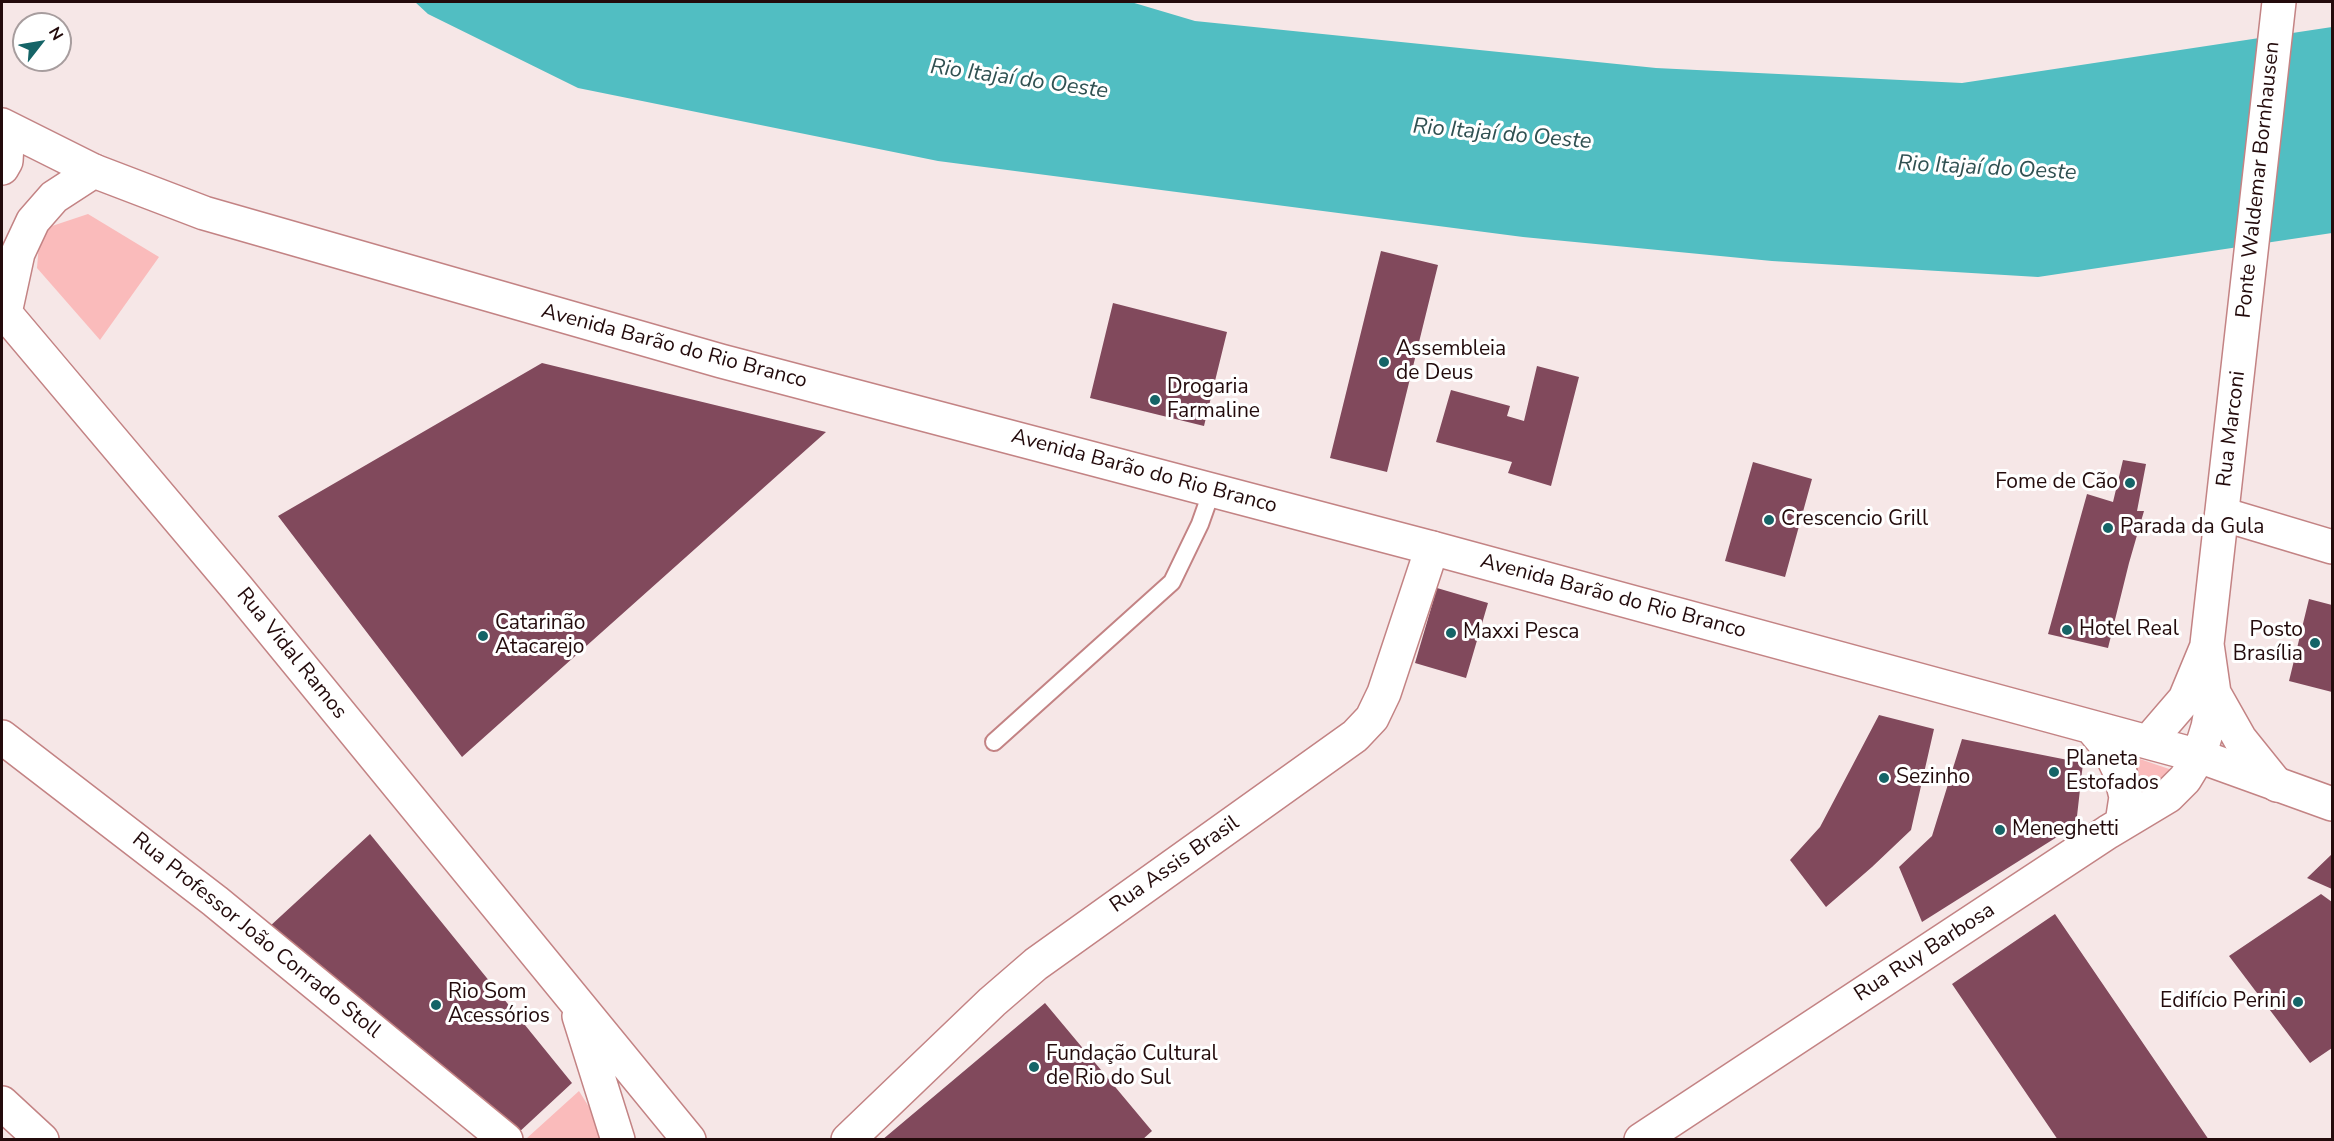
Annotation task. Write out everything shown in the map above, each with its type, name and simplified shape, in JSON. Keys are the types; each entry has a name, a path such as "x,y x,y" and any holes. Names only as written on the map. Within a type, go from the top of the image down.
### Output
{"main road":[{"name":"Ponte Waldemar Bornhausen","path":"2240,358 2279,2"},
{"path":"2,168 6,161 5,127"},
{"name":"Avenida Barão do Rio Branco","path":"5,127 94,171 204,213 323,249 721,361 1432,548 2199,756 2332,804"},
{"path":"3,311 18,253 33,222 54,197 94,171"},
{"name":"Rua Vidal Ramos","path":"3,311 237,588 689,1140"},
{"name":"Rua Marconi","path":"2199,756 2208,727 2214,693 2207,644 2240,358"},
{"path":"2222,514 2332,547"},
{"name":"Rua Assis Brasil","path":"848,1140 992,1002 1036,964 1292,782 1354,736 1372,718 1384,693 1432,548"},
{"name":"Rua Marconi","path":"2148,742 2185,699 2207,644"},
{"path":"2214,693 2240,739 2277,785"},
{"path":"2092,728 2108,747 2120,772 2126,797 2122,823"},
{"name":"Rua Professor João Conrado Stoll","path":"2,737 215,901 506,1140"},
{"name":"Rua Ruy Barbosa","path":"1641,1140 2122,823 2168,796 2185,779 2199,756"},
{"name":"Rua Vidal Ramos","path":"573,997 618,1140"},
{"path":"2,1103 42,1140"}],"lane":[{"path":"994,742 1172,582 1200,524 1212,490"}],"shaded area":[{"path":"88,214 159,257 100,340 37,268 40,230"},
{"path":"2134,757 2172,770 2149,798 2130,787"},
{"path":"579,1091 599,1123 604,1139 527,1138"}],"water":[{"name":"Rio Itajaí do Oeste","path":"415,2 1131,2 1195,21 1656,68 1962,83 2332,27 2332,233 2038,277 1772,261 1523,237 938,161 578,88 428,14"}],"building":[{"name":"Assembleia de Deus","path":"1381,251 1438,265 1387,472 1330,458"},
{"path":"1113,303 1227,332 1204,426 1090,398"},
{"name":"Catarinão Atacarejo","path":"542,363 826,432 462,757 278,516"},
{"path":"1537,366 1579,377 1551,486 1508,473 1512,462 1436,442 1451,390 1510,406 1507,416 1524,421"},
{"path":"2123,460 2146,464 2137,511 2144,511 2108,648 2048,634 2087,494 2113,502"},
{"name":"Crescencio Grill","path":"1753,462 1812,479 1785,577 1725,561"},
{"name":"Maxxi Pesca","path":"1437,588 1488,603 1466,678 1415,663"},
{"name":"Posto Brasília","path":"2309,599 2332,605 2332,692 2289,681"},
{"name":"Sezinho","path":"1879,715 1934,729 1911,830 1826,907 1790,860 1820,827"},
{"name":"Meneghetti","path":"1962,739 2083,763 2076,825 1922,922 1899,867 1932,836"},
{"name":"Rio Som Acessórios","path":"370,834 572,1083 517,1134 269,927"},
{"path":"2332,854 2332,889 2307,878"},
{"name":"Edifício Perini","path":"2321,894 2332,902 2332,1048 2310,1063 2229,956"},
{"path":"2055,914 2209,1140 2058,1140 1952,984"},
{"name":"Fundação Cultural de Rio do Sul","path":"1045,1003 1152,1131 1142,1140 882,1140"}],"place":[{"name":"Assembleia de Deus","path":"1384,362"},
{"name":"Drogaria Farmaline","path":"1155,400"},
{"name":"Fome de Cão","path":"2130,483"},
{"name":"Crescencio Grill","path":"1769,520"},
{"name":"Parada da Gula","path":"2108,528"},
{"name":"Hotel Real","path":"2067,630"},
{"name":"Maxxi Pesca","path":"1451,633"},
{"name":"Catarinão Atacarejo","path":"483,636"},
{"name":"Posto Brasília","path":"2315,643"},
{"name":"Planeta Estofados","path":"2054,772"},
{"name":"Sezinho","path":"1884,778"},
{"name":"Meneghetti","path":"2000,830"},
{"name":"Edifício Perini","path":"2298,1002"},
{"name":"Rio Som Acessórios","path":"436,1005"},
{"name":"Fundação Cultural de Rio do Sul","path":"1034,1067"}]}
